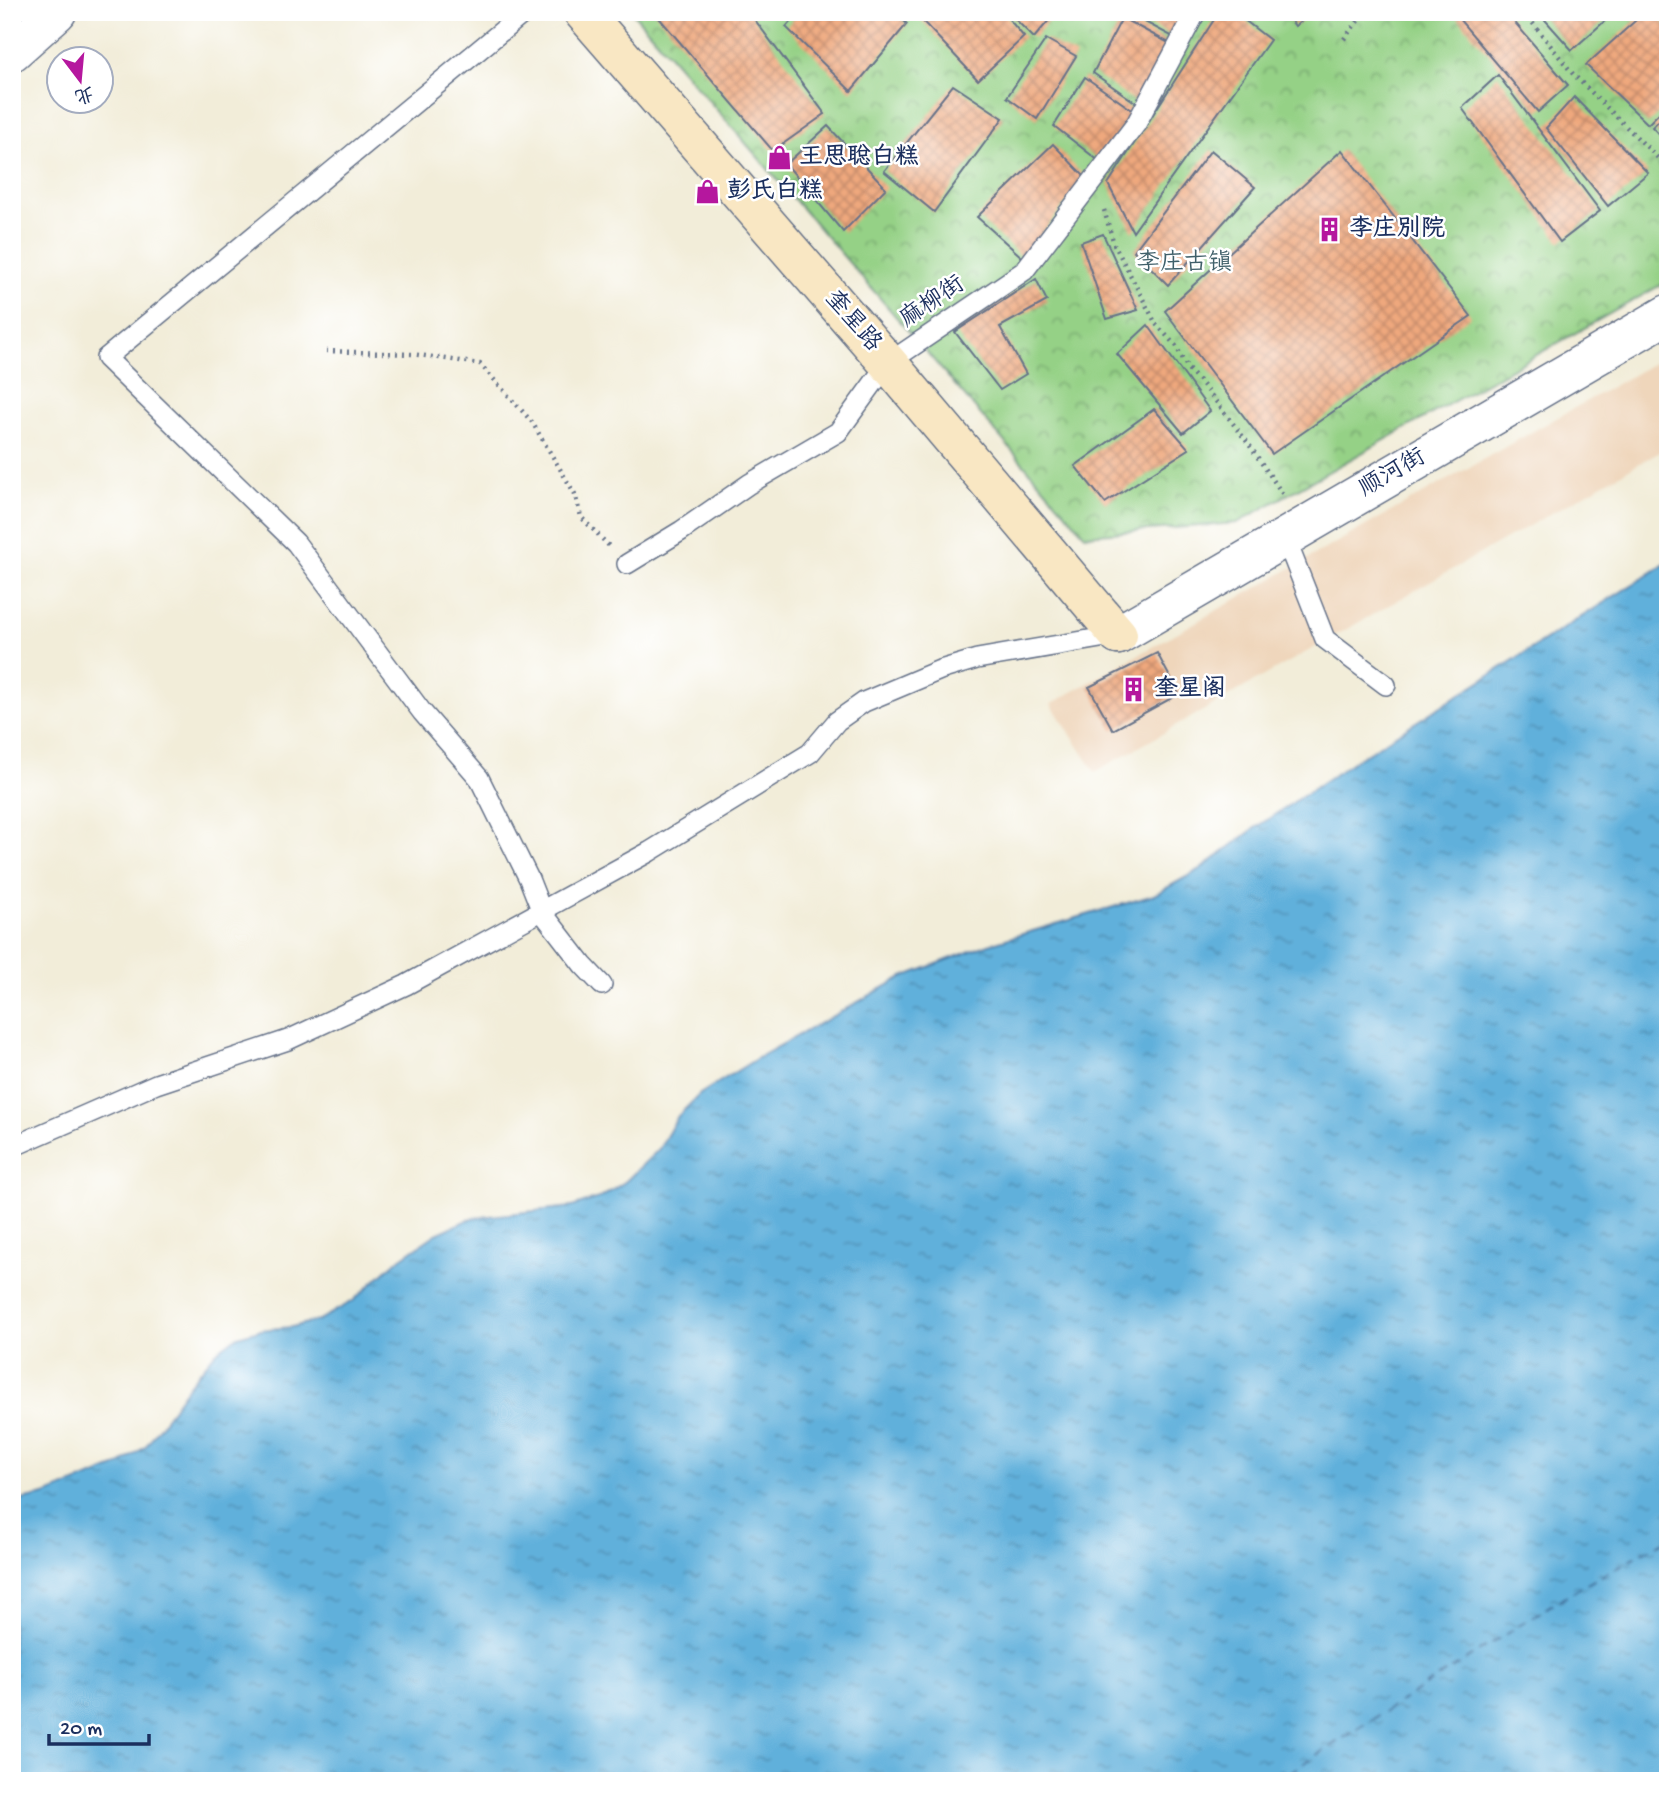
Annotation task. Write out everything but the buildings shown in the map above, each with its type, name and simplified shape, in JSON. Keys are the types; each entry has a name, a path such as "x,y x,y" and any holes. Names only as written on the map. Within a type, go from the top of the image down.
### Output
{"street":[{"path":"12,52 57,12"},
{"name":"奎星路","path":"583,12 888,363 1118,635"},
{"name":"顺河街","path":"1118,635 1668,314"}],"lane":[{"path":"525,12 106,358 296,543 422,712 479,778 529,878 542,912 602,985"},
{"name":"麻柳街","path":"627,564 749,484 838,432 888,363 1024,271 1136,124 1196,12"},
{"path":"1295,531 1325,639 1386,685"},
{"path":"12,1147 156,1084 288,1040 406,985 649,852 810,753 837,721 864,702 940,670 977,659 1118,635"}],"path":[{"path":"1344,39 1365,12"},
{"path":"1524,12 1573,74 1668,168"},
{"path":"1097,175 1114,244 1141,299 1156,324 1176,346 1188,369 1248,443 1295,531"},
{"path":"326,351 412,354 480,364 532,422 575,494 582,517 627,564"}],"shaded area":[{"path":"1668,355 1668,447 1095,772 1051,704"}],"green space":[{"name":"李庄古镇","path":"632,12 1668,12 1668,281 1237,523 1085,535"}],"water":[{"path":"1668,562 1668,1781 12,1781 12,1502 45,1495 120,1465 146,1446 188,1386 216,1352 238,1336 319,1320 353,1301 393,1264 436,1234 472,1218 572,1207 602,1197 626,1181 659,1149 678,1116 700,1094 756,1059 903,977 989,944 1154,895 1201,869 1255,828 1353,762"}],"ferry route":[{"path":"1276,1781 1567,1595 1668,1539"}],"place":[{"name":"王思聪白糕","path":"779,158"},
{"name":"彭氏白糕","path":"707,192"},
{"name":"李庄别院","path":"1329,230"},
{"name":"奎星阁","path":"1134,690"}]}
